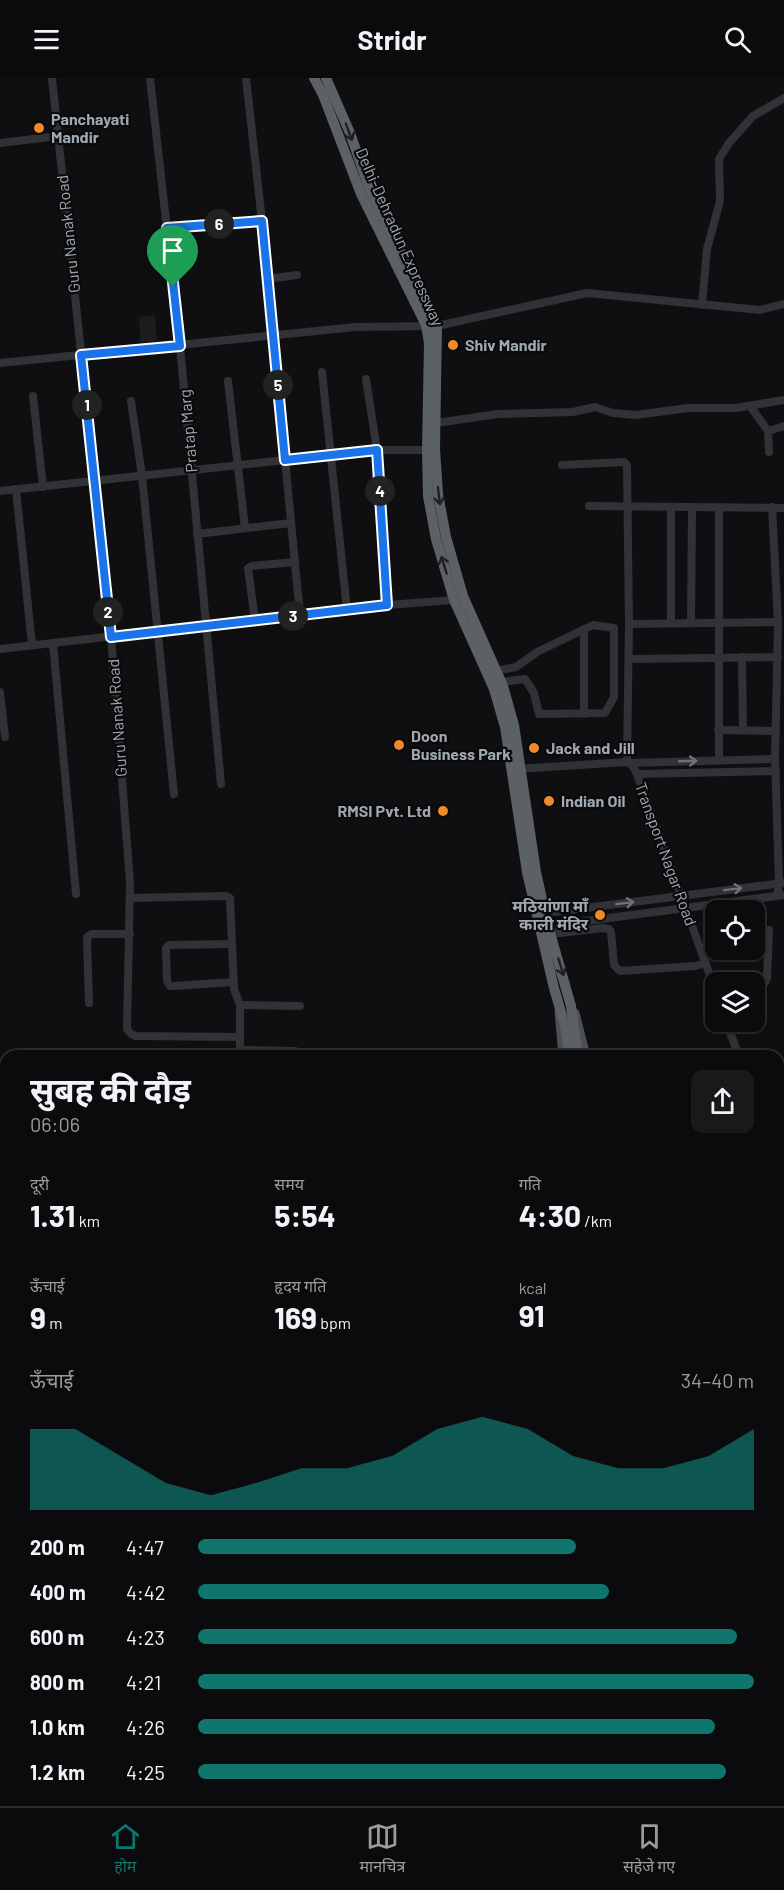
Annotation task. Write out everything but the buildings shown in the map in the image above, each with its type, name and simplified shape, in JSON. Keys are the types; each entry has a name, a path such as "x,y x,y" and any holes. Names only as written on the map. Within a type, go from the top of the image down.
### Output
{"highway":[{"name":"Delhi-Dehradun Expressway","path":"314,78 361,194 432,325 429,344 427,450 428,496 436,539 454,600 494,689 516,769"},
{"path":"326,78 350,133 370,190 432,325 438,494 446,537 463,596 501,682 514,725 526,872 559,1006 569,1024 576,1050"},
{"path":"516,769 549,930 571,1006 570,1050"}],"main road":[{"path":"559,1006 562,1050"},
{"path":"571,1006 578,1020 585,1050"}],"street":[{"name":"Guru Nanak Road","path":"52,78 111,637 130,898 128,1032 136,1036 239,1037"},
{"name":"Pratap Marg","path":"150,78 180,346 221,784"},
{"path":"246,78 300,615"},
{"path":"702,304 707,249 720,201 719,159 729,143 753,116 784,98"},
{"path":"0,143 58,136"},
{"path":"167,228 262,221"},
{"path":"267,279 297,275"},
{"path":"0,363 180,346 272,334 356,327 432,325 586,293 760,310 784,304"},
{"path":"322,372 346,610"},
{"path":"366,379 377,450 387,605"},
{"path":"228,381 245,528"},
{"path":"33,396 44,487"},
{"path":"436,423 498,414 573,412 595,406 613,413 636,415 688,408 717,409 750,406 784,400"},
{"path":"131,401 174,794"},
{"path":"750,406 768,431 769,452"},
{"path":"768,431 784,426"},
{"path":"0,491 377,450 427,450"},
{"path":"562,465 624,462 627,470 628,762 775,759"},
{"path":"16,489 32,645"},
{"path":"589,506 784,508"},
{"path":"671,507 671,623"},
{"path":"691,622 692,507"},
{"path":"718,759 719,507"},
{"path":"549,930 609,918 781,896 775,759 777,657 780,626 772,507"},
{"path":"197,534 291,524"},
{"path":"255,621 248,568 295,562"},
{"path":"0,649 387,605 454,600"},
{"path":"629,624 691,622 780,626"},
{"path":"496,671 516,667 537,652 594,625 614,628 614,697 604,713 539,714 534,693 525,679 525,662"},
{"path":"584,629 585,714"},
{"path":"52,643 76,894"},
{"path":"742,657 743,730"},
{"path":"629,659 777,657"},
{"path":"501,682 525,679"},
{"path":"0,692 5,737"},
{"path":"718,730 776,731"},
{"name":"Transport Nagar Road","path":"516,769 628,762 638,774 709,972"},
{"path":"638,774 776,771"},
{"path":"546,913 782,883"},
{"path":"130,898 228,896 231,901 234,992 240,1000 240,1050"},
{"path":"609,918 614,965 618,971 695,966 706,963"},
{"path":"549,930 609,929"},
{"path":"765,983 769,930"},
{"path":"89,1003 87,937 92,934 130,934"},
{"path":"232,944 168,945 166,948 167,981 170,986 233,982"},
{"path":"240,1005 300,1006"},
{"path":"730,1032 737,1050"}],"shaded area":[{"path":"155,315 157,341 140,343 139,317"}],"place":[{"name":"Panchayati Mandir","path":"39,128"},
{"name":"Shiv Mandir","path":"453,345"},
{"name":"Doon Business Park","path":"399,745"},
{"name":"Jack and Jill","path":"534,748"},
{"name":"Indian Oil","path":"549,801"},
{"name":"RMSI Pvt. Ltd","path":"443,811"},
{"name":"मठियांणा माँ काली मंदिर","path":"600,915"}],"route":[{"path":"262,221 285,460 377,450 387,605 111,637 81,355 180,346 173,287 167,228 262,221"}]}
